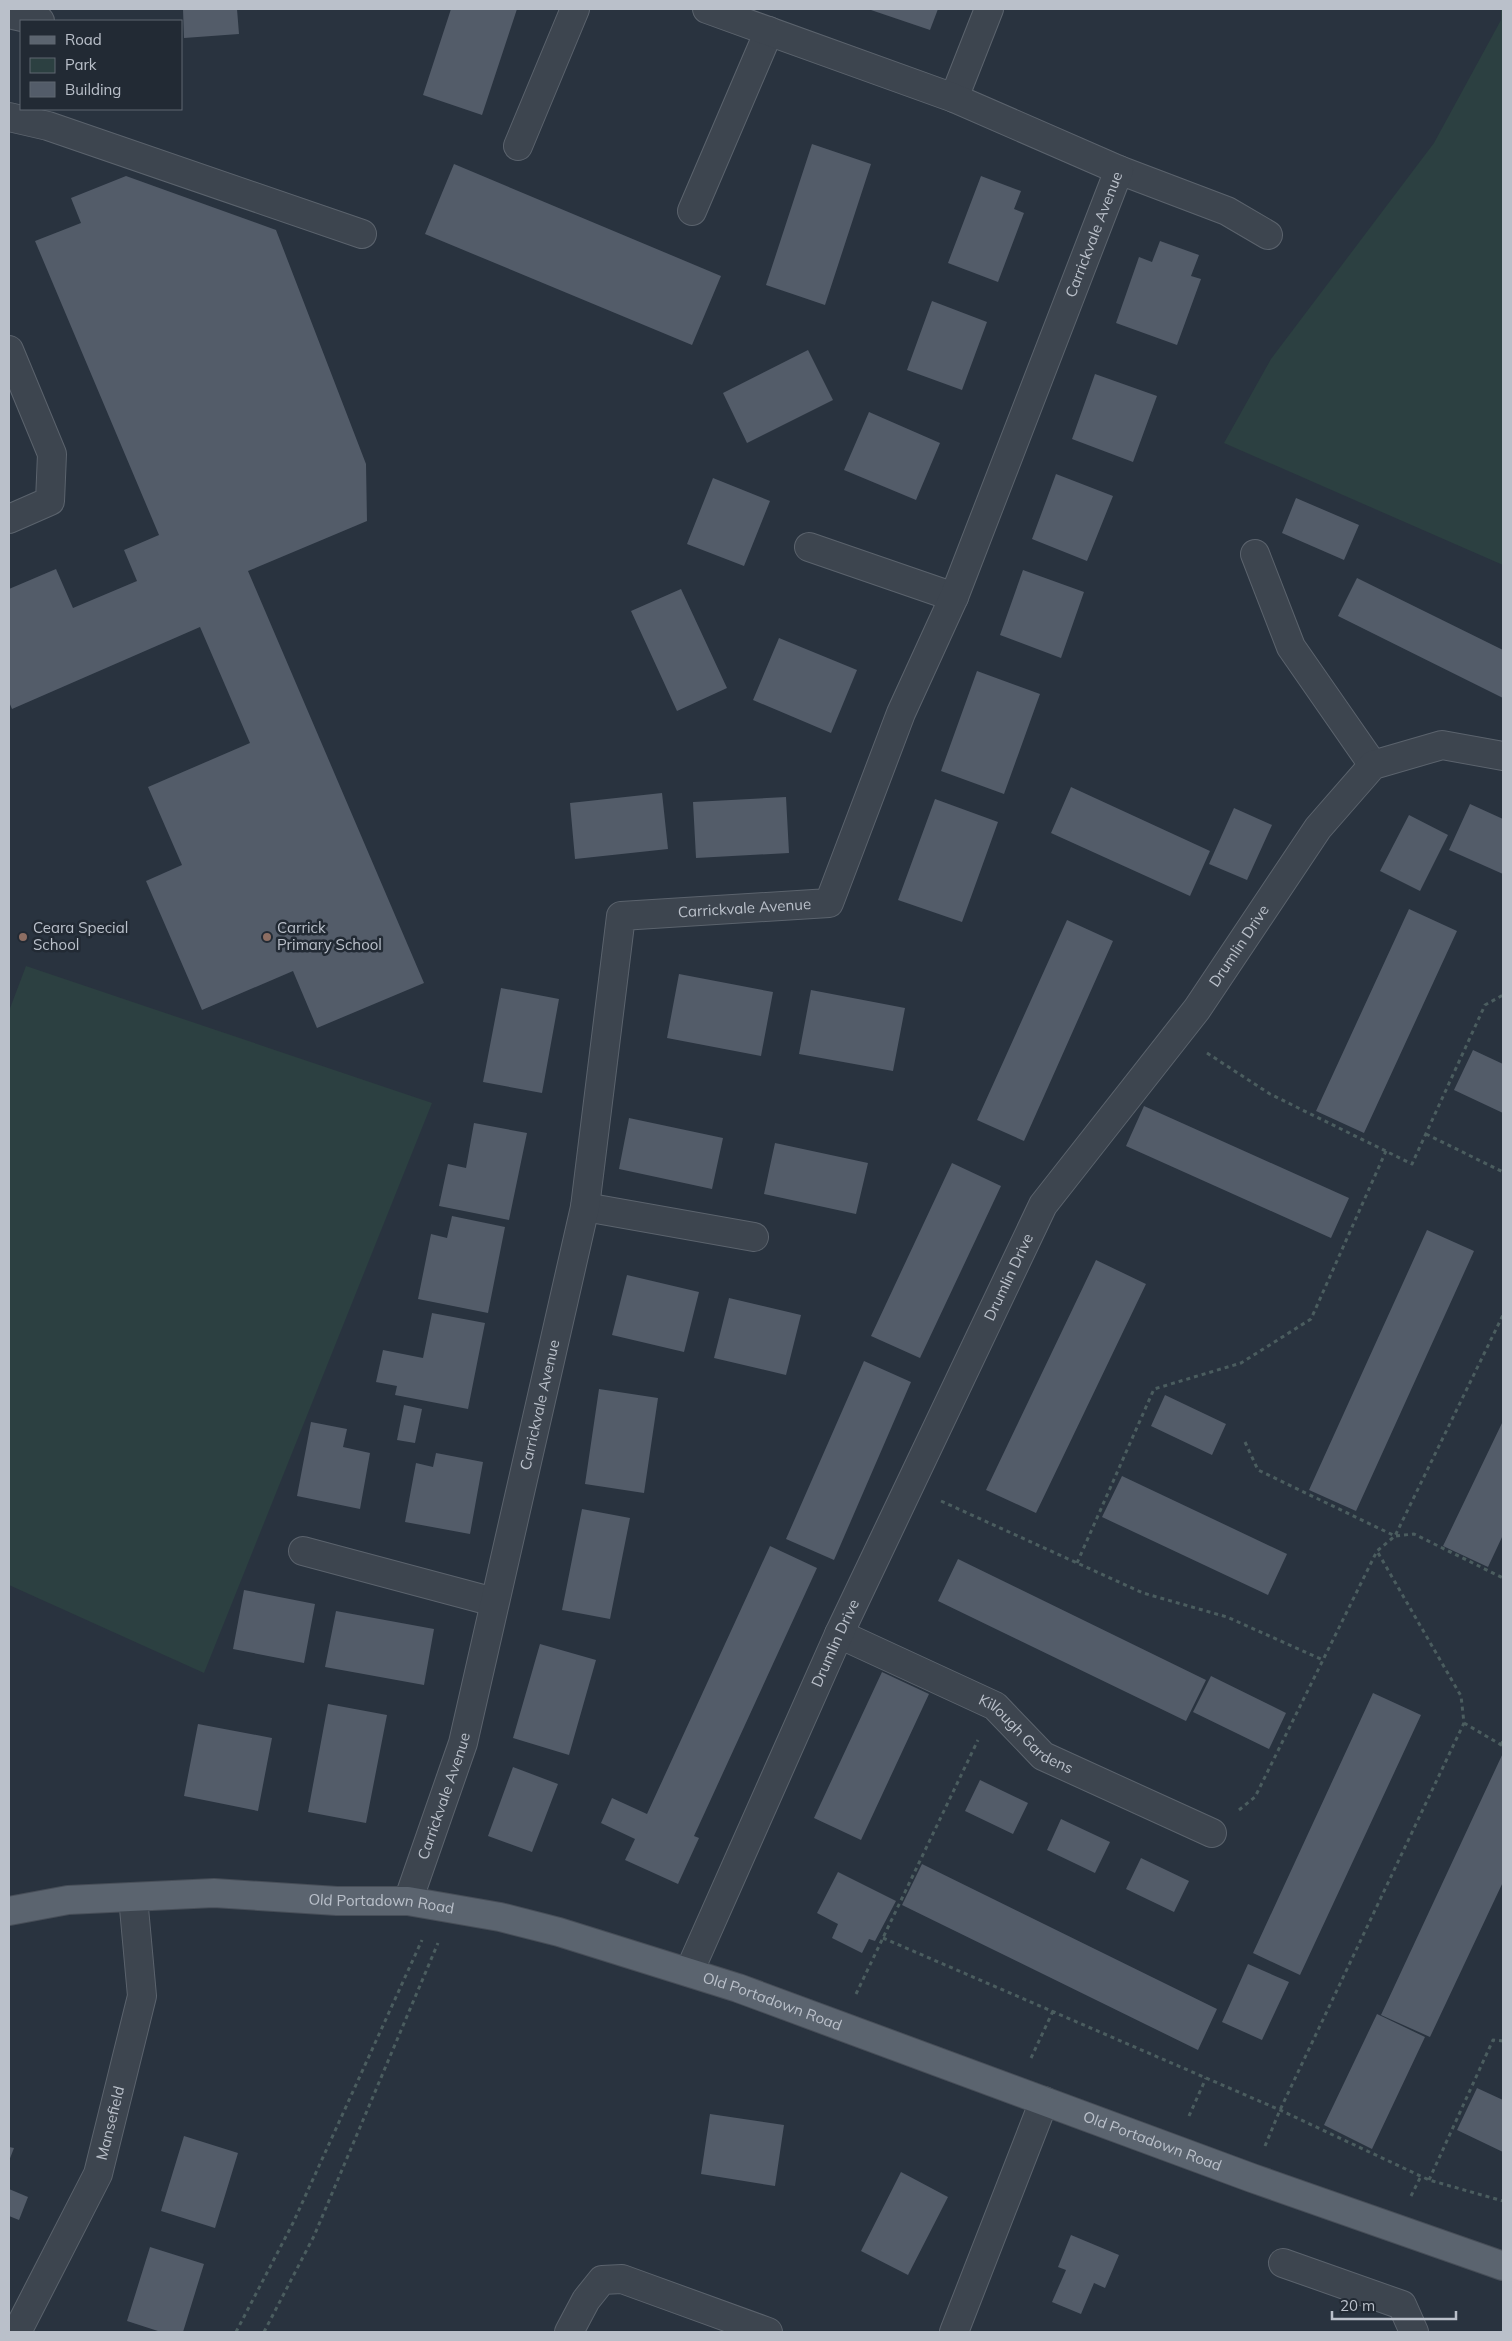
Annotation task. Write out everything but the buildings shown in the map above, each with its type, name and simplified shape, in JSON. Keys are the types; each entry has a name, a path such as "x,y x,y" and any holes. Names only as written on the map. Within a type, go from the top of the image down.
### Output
{"main road":[{"name":"Old Portadown Road","path":"9,1911 68,1900 214,1893 430,1905 500,1917 689,1972 1017,2090 1252,2178 1503,2266"}],"street":[{"path":"518,146 575,9"},
{"name":"Carrickvale Avenue","path":"430,1905 494,1602 585,1207 621,916 829,903 901,713 954,597 1119,170 954,98 707,9"},
{"path":"954,98 989,9"},
{"path":"9,14 36,20"},
{"path":"692,211 769,31"},
{"path":"9,117 48,126 362,234"},
{"path":"1119,170 1227,211 1268,235"},
{"path":"9,350 52,454 50,501 9,519"},
{"path":"809,547 954,597"},
{"path":"1255,554 1291,647 1374,765 1442,745 1503,756"},
{"name":"Drumlin Drive","path":"689,1972 838,1634 1043,1205 1198,1008 1318,828 1374,765"},
{"path":"585,1207 754,1237"},
{"path":"303,1551 494,1602"},
{"name":"Killough Gardens","path":"838,1634 995,1706 1043,1756 1212,1833"},
{"name":"Mansefield","path":"17,2332 98,2174 142,1996 133,1897"},
{"path":"954,2332 1044,2100"},
{"path":"1283,2263 1402,2305 1414,2332"},
{"path":"569,2332 586,2300 602,2280 622,2279 768,2332"}],"path":[{"path":"1178,1033 1270,1094 1412,1164 1485,1005 1503,996"},
{"path":"1426,1134 1503,1172"},
{"path":"1077,1563 1154,1388 1241,1363 1311,1320 1386,1151"},
{"path":"1212,1833 1254,1797 1377,1552 1395,1536 1503,1316"},
{"path":"1245,1442 1258,1470 1395,1536 1414,1534 1503,1578"},
{"path":"909,1486 1143,1593 1228,1617 1323,1660"},
{"path":"1280,2110 1464,1723 1461,1696 1377,1552"},
{"path":"840,2026 995,1706"},
{"path":"1464,1723 1502,1746 1503,1741"},
{"path":"236,2332 297,2214 419,1948 430,1905"},
{"path":"264,2332 314,2236 436,1948 430,1905"},
{"path":"883,1938 1280,2110 1430,2180 1503,2201"},
{"path":"1017,2090 1053,2011"},
{"path":"1430,2180 1493,2040 1503,2041"},
{"path":"1175,2148 1206,2078"}],"green space":[{"path":"1501,9 1503,9 1503,565 1224,443 1271,359 1434,143 1501,20"},
{"path":"26,966 432,1103 204,1673 9,1585 9,1011"}],"place":[{"name":"Ceara Special School","path":"23,937"},
{"name":"Carrick Primary School","path":"267,937"}]}
